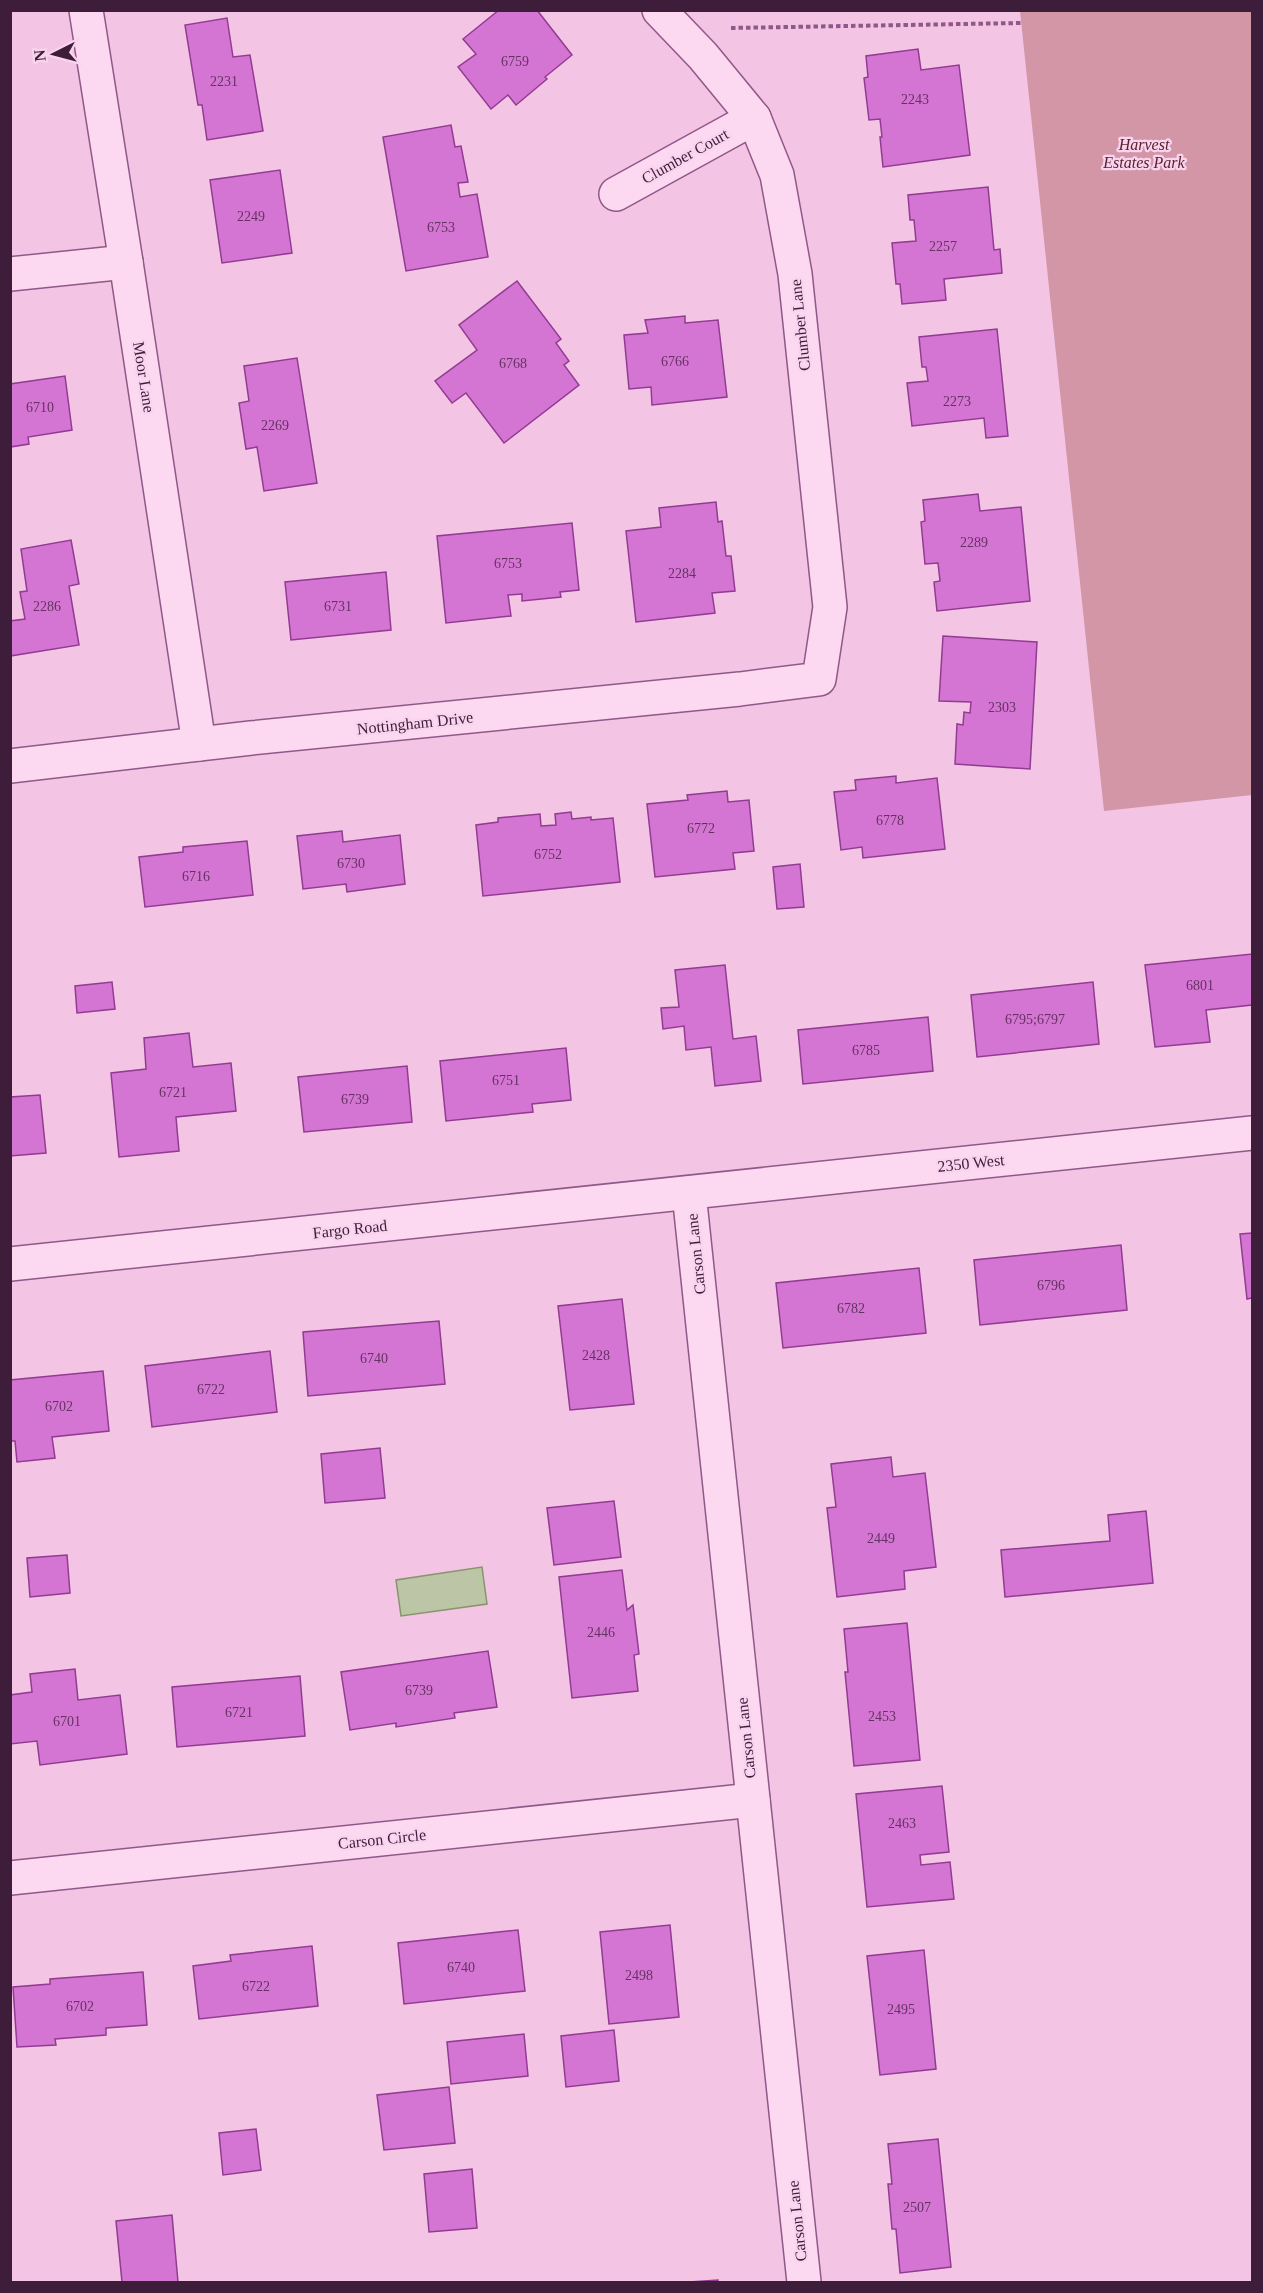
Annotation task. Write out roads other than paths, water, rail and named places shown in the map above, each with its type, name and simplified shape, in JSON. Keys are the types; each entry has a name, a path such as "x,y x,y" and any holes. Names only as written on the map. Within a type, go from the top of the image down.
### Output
{"street":[{"name":"Moor Lane","path":"86,10 198,744"},
{"name":"Clumber Lane","path":"659,10 703,56 754,118 777,175 795,274 830,607 819,679"},
{"name":"Clumber Court","path":"616,194 754,118"},
{"path":"10,274 126,262"},
{"name":"Nottingham Drive","path":"10,766 819,679"},
{"name":"2350 West","path":"689,1193 1252,1133"},
{"name":"Fargo Road","path":"10,1264 689,1193"},
{"name":"Carson Lane","path":"689,1193 804,2283"},
{"name":"Carson Circle","path":"10,1878 753,1800"}],"park label":[{"name":"Harvest Estates Park","path":"1144,153"}]}
